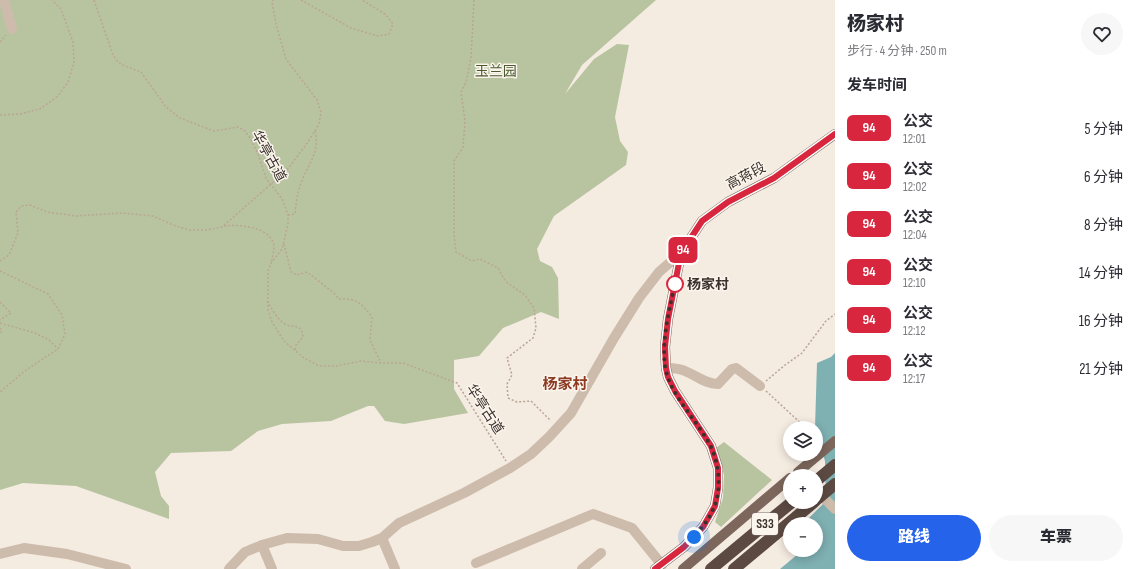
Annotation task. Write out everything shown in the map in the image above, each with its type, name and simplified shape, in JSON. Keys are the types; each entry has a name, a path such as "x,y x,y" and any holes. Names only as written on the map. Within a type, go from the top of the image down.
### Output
{"highway":[{"name":"S33","path":"823,483 835,465"},
{"name":"S33","path":"823,490 835,484"},
{"name":"S33","path":"711,569 784,509"},
{"name":"S33","path":"734,569 800,509"}],"main road":[{"name":"高蒋段","path":"681,253 702,221 728,202 774,178 835,134"},
{"path":"659,567 684,547 703,527 715,506 718,488 718,468 711,446 675,391 668,377 666,368 665,347 668,319 681,253"},
{"path":"801,469 835,441"},
{"path":"683,569 783,484"}],"street":[{"path":"4,0 12,29"},
{"path":"229,569 245,552 262,545 287,538 318,539 343,546 359,546 382,538 398,523 464,493 531,454 571,413 639,298 659,272 681,253"},
{"path":"666,368 675,368 685,371 710,384 718,384 732,369 736,368 760,386"},
{"path":"823,500 835,509"},
{"path":"476,563 593,514 632,528 659,567"},
{"path":"382,538 395,569"},
{"path":"262,545 272,569"},
{"path":"0,554 24,548 67,554 126,569"},
{"path":"582,569 601,553"}],"path":[{"path":"0,115 20,114 40,109 58,96 68,82 74,62 73,42 62,9 52,0"},
{"name":"华亭古道","path":"94,0 113,55 118,62 141,72 166,107 180,118 214,131 238,127 245,131 250,138 258,154 266,178 282,199 288,215 288,224 282,249 271,263 268,271 267,301 272,322 284,342 304,358 319,366 336,366 361,361 403,363 457,383 507,469"},
{"path":"222,227 287,170 308,142 319,124 321,112 317,100 286,59 276,24 272,2 273,0"},
{"path":"301,0 351,28 378,36 389,34 393,24 385,14 362,0"},
{"path":"474,0 471,58 466,82 461,92 466,121 463,147 454,161 454,234 456,252 472,261 480,259 498,268 506,282 525,295 534,308 536,328 533,338 507,358 512,376 507,384 508,398 517,402 531,401 551,422 559,426"},
{"path":"288,215 295,214 302,178 313,159 317,139 315,131"},
{"path":"0,261 9,254 18,233 16,212 21,206 30,205 47,212 76,216 122,213 153,216 173,226 189,230 206,230 234,225 249,227 263,232 271,237 274,247 271,263"},
{"path":"284,243 291,272 297,275 308,272 335,294 339,300 348,299 362,303 372,317 370,340 381,363"},
{"path":"0,271 48,294 62,315 65,334 58,349 26,370 0,392"},
{"path":"267,301 273,311 286,324 298,326 302,331 303,337 296,345 295,350"},
{"path":"0,302 11,313 0,322"},
{"path":"798,421 760,386 802,353 826,321 835,314"},
{"path":"0,322 35,332 49,340 58,349"},
{"path":"0,328 2,331 0,334"}],"green space":[{"name":"玉兰园","path":"0,0 656,0 582,65 565,94 594,59 617,44 629,45 615,117 620,141 628,152 626,165 554,216 537,249 540,261 552,267 558,278 559,319 541,312 503,328 479,356 454,360 454,389 468,413 404,424 385,421 374,406 368,406 331,421 282,424 258,431 231,451 171,453 155,472 161,496 169,506 169,519 76,486 23,483 0,490"},
{"path":"724,442 772,480 721,527 715,522 723,498 724,475 716,448"}],"water":[{"path":"835,353 835,569 780,569 794,557 823,557 823,517 810,517 818,509 823,509 823,504 826,501 825,461 823,454 823,421 815,421 817,363 831,357"}],"bus line":[{"name":"94","path":"655,569 684,547 703,527 715,506 718,488 718,468 711,446 675,391 668,377 666,368 665,347 668,319 681,253 702,221 728,202 774,178 808,155 835,134"}],"place":[{"name":"杨家村","path":"675,284"}],"district":[{"name":"杨家村","path":"565,384"}],"route":[{"path":"675,284 676,279 668,319 665,347 668,377 675,391 711,446 718,468 718,488 715,506 703,527 694,537"}]}
